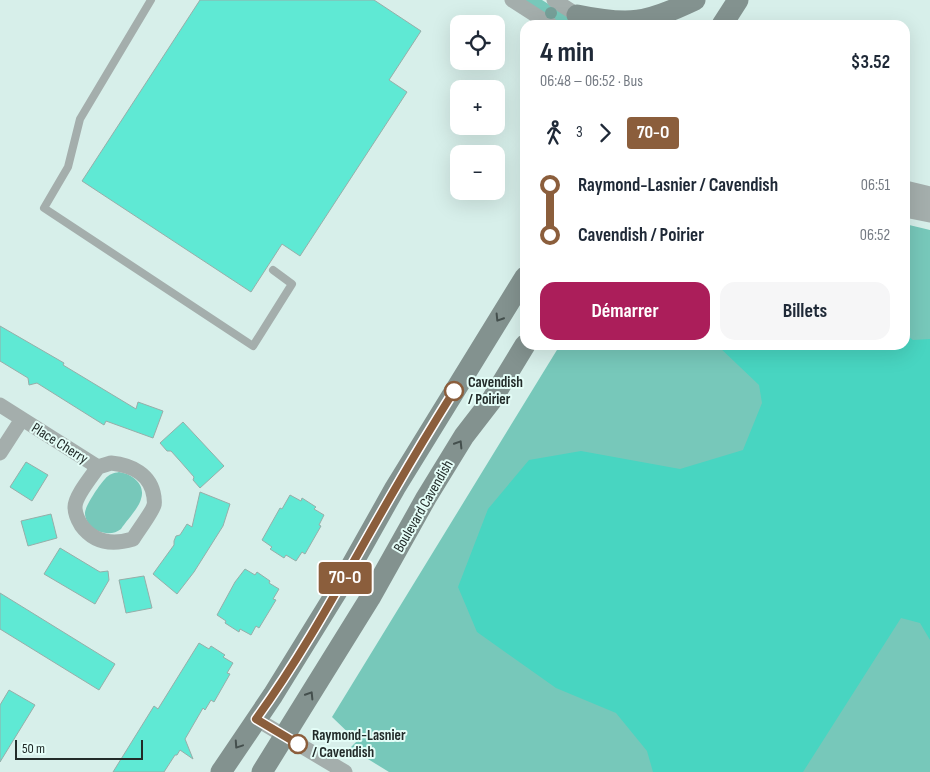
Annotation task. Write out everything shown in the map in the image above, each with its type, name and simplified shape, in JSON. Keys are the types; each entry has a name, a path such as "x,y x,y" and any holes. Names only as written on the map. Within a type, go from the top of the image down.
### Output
{"main road":[{"path":"643,20 664,15 696,0"},
{"path":"684,20 696,0"},
{"path":"725,20 738,0"},
{"path":"221,772 274,695 332,601 395,488 520,285"},
{"name":"Boulevard Cavendish","path":"262,772 370,598 426,498 464,436 491,401 522,350"},
{"path":"446,404 475,421"}],"street":[{"path":"512,0 543,20"},
{"path":"554,0 585,20"},
{"path":"910,191 930,196"},
{"path":"910,209 930,213"},
{"name":"Place Cherry","path":"0,405 98,466 111,463 125,464 137,470 147,480 153,492 154,506 133,539 120,543 106,542 94,538 85,530 78,519 75,507 76,499 98,466"},
{"path":"0,453 22,419"},
{"path":"256,719 345,772"}],"lane":[{"path":"151,0 80,118 68,167 44,208 253,346 292,284 274,270"}],"green space":[{"path":"520,0 542,0 574,20 552,20"},
{"path":"910,225 930,230 930,772 389,772 350,748 357,741 332,717 557,350 910,350"},
{"path":"910,338 913,340 930,339 930,640 920,623 901,618 803,772 653,772 647,751 616,713 556,688 477,632 458,587 488,509 529,460 581,451 680,469 743,450 762,403 759,385 722,350 910,350"},
{"path":"119,472 133,477 140,484 142,494 140,503 121,529 116,532 104,533 89,524 85,513 87,505 100,485 110,475"}],"building":[{"path":"200,0 374,0 421,31 389,80 407,92 300,256 282,244 251,292 82,181"},
{"path":"0,326 64,363 63,365 136,409 138,402 163,411 153,438 106,421 104,425 37,383 29,385 28,378 0,361"},
{"path":"183,422 224,466 200,488 193,480 194,477 180,461 160,443"},
{"path":"26,462 48,475 32,501 10,487"},
{"path":"200,492 230,504 223,526 194,572 177,594 153,574 174,545 176,536 180,535 187,524 192,527"},
{"path":"290,495 301,501 302,498 324,515 319,525 321,526 305,554 302,552 296,561 286,555 284,558 270,549 272,547 262,540 280,508 282,509"},
{"path":"51,514 57,538 28,546 21,521"},
{"path":"60,548 100,572 108,571 109,580 95,604 44,574"},
{"path":"245,569 255,575 257,572 279,589 273,599 276,600 259,628 256,626 251,635 240,629 239,632 217,615 235,582"},
{"path":"144,576 152,608 126,613 119,580"},
{"path":"0,593 115,664 99,690 0,629"},
{"path":"199,643 209,649 211,646 233,663 227,673 230,674 214,702 211,700 205,710 203,708 185,739 193,759 180,750 164,772 113,772 154,706 158,709"},
{"path":"9,690 35,705 0,762 0,705"}],"bus line":[{"name":"70-O","path":"298,744 256,719 274,695 336,593 395,488 454,391"}],"place":[{"name":"Cavendish / Poirier","path":"454,391"},
{"name":"Raymond-Lasnier / Cavendish","path":"298,744"}]}
